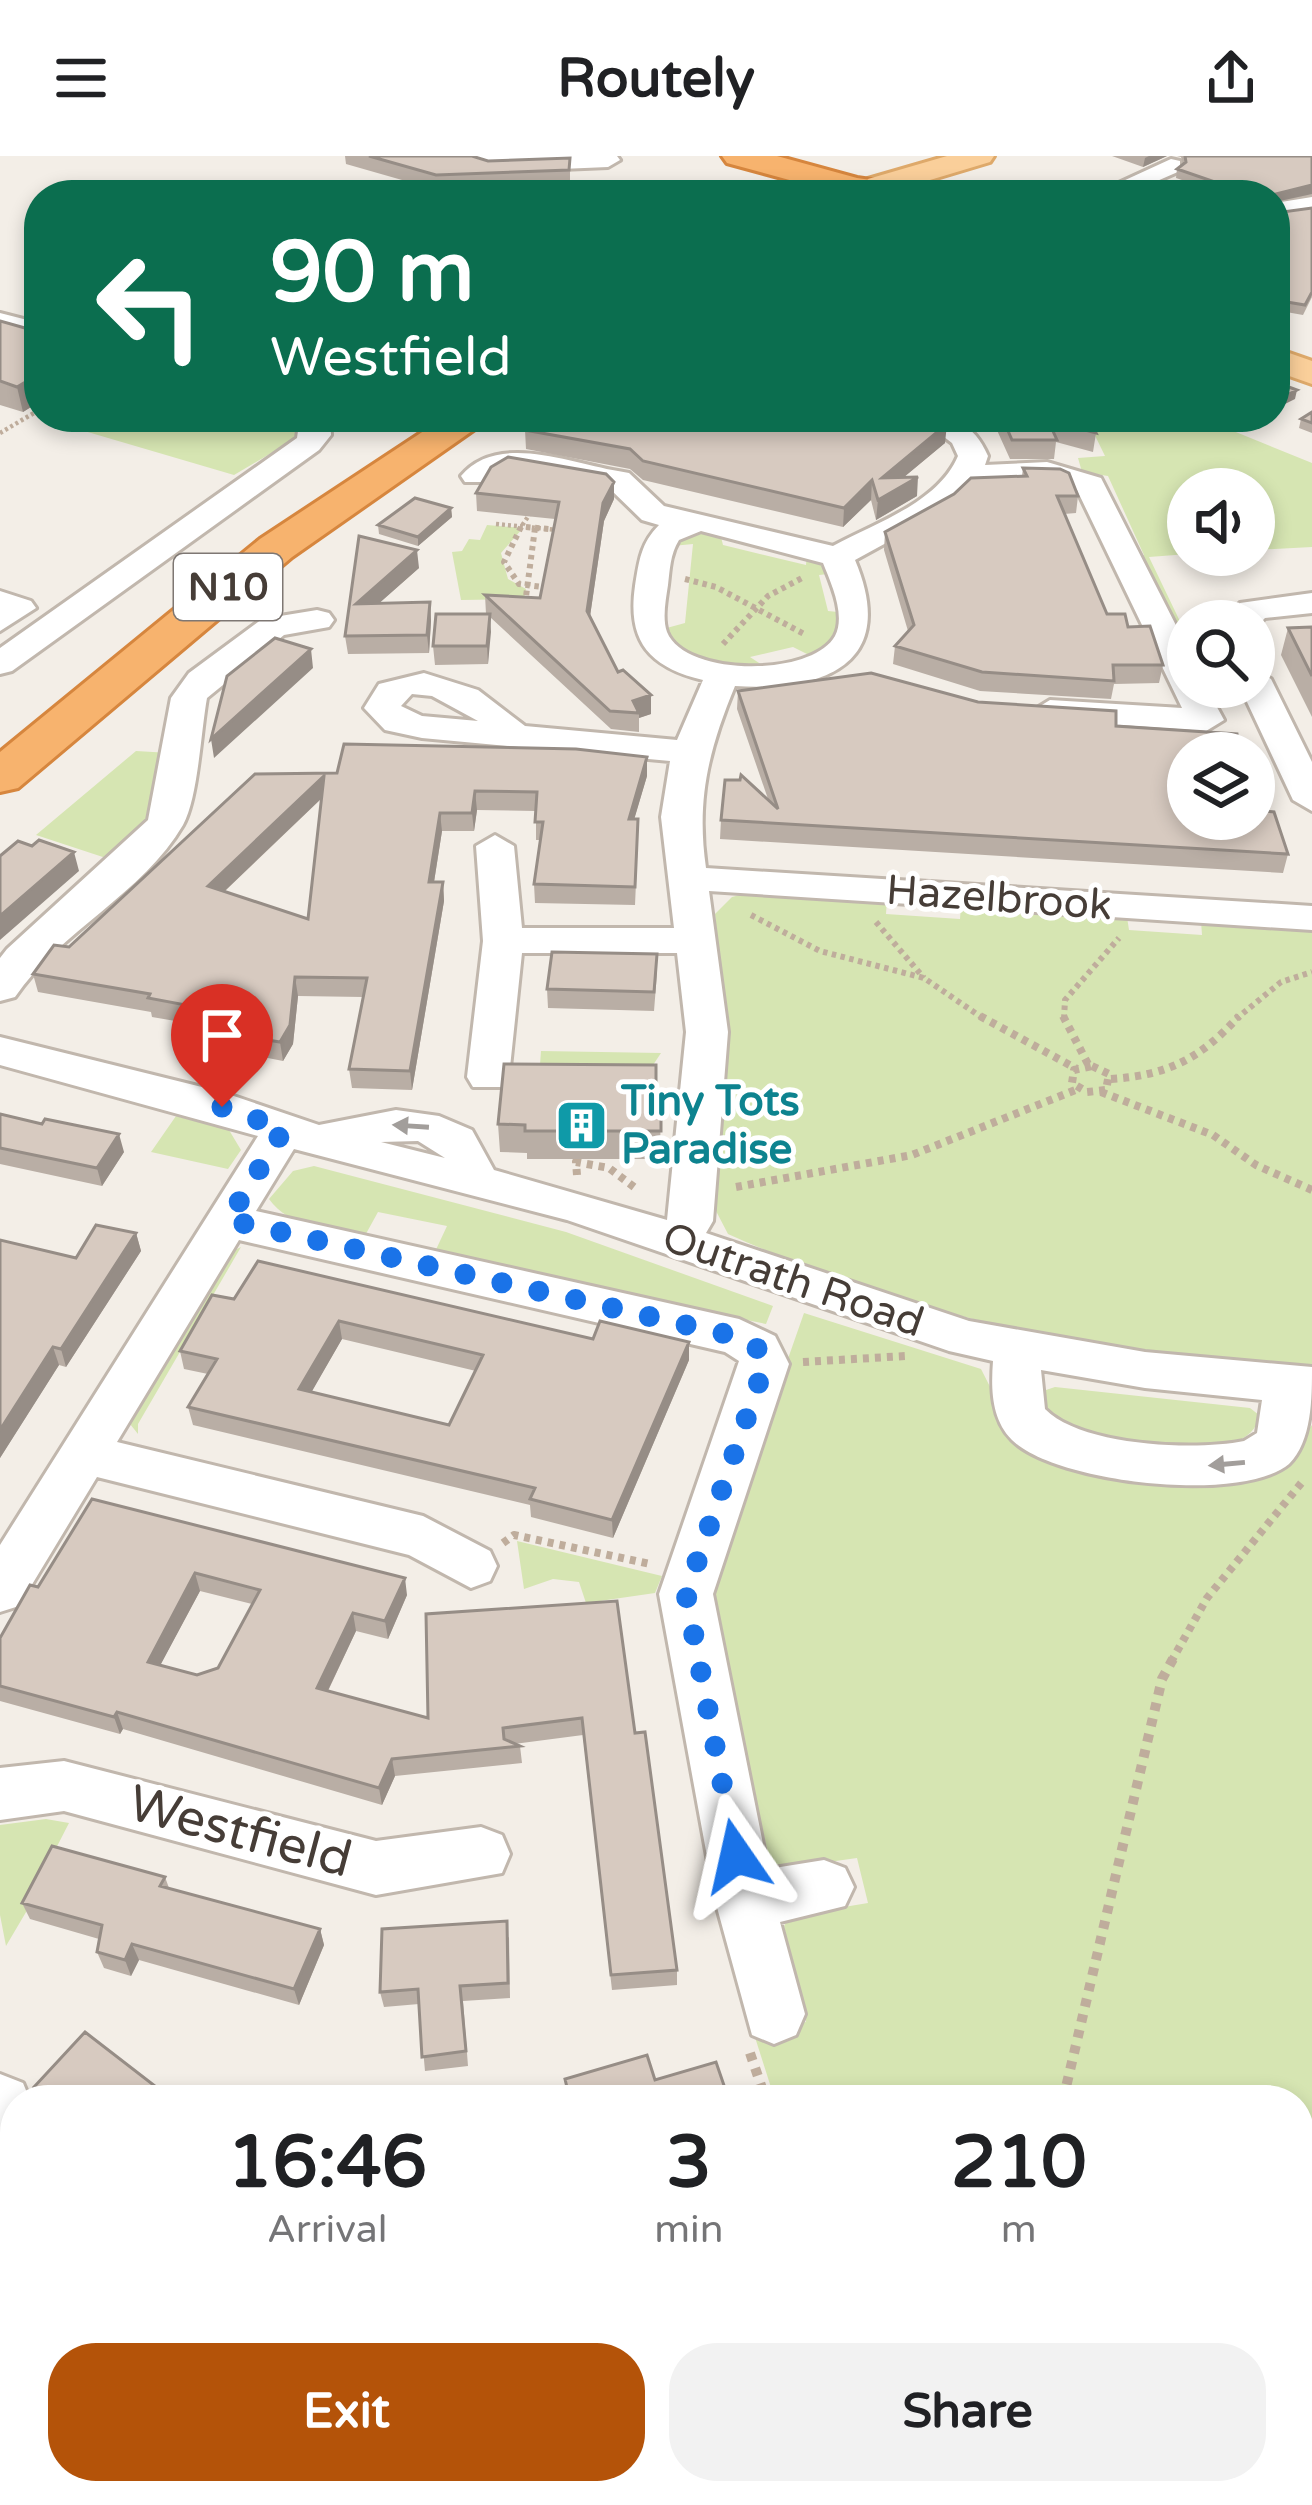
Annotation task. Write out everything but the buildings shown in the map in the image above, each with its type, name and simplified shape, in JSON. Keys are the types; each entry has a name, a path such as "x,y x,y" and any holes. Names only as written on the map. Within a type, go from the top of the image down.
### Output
{"highway":[{"path":"742,157 822,180"},
{"path":"742,157 784,180"},
{"name":"N10","path":"0,777 276,548 450,432"}],"main road":[{"path":"889,180 969,160"},
{"path":"940,180 969,160"}],"street":[{"path":"451,156 489,165 608,160"},
{"path":"1139,180 1172,166"},
{"path":"0,664 308,444 316,432"},
{"path":"841,566 939,501 965,475 973,456 965,438 956,432"},
{"path":"476,476 503,460 618,480 653,513 686,523 726,525 841,566"},
{"path":"965,475 1054,472 1090,485 1167,641"},
{"path":"686,523 668,532 656,548 649,626 654,640 678,661 722,675 774,675 837,653 854,624 841,566"},
{"path":"0,601 19,608 0,621"},
{"path":"1275,605 1312,603"},
{"path":"0,988 21,958 150,844 167,821 189,698 201,680 274,626 318,620"},
{"path":"837,653 873,674"},
{"path":"678,1241 690,1221 707,1032 680,817 690,752 722,675"},
{"path":"1020,709 1206,720 1200,708"},
{"path":"1268,708 1312,800"},
{"path":"513,734 690,752"},
{"path":"488,1077 503,941 495,846"},
{"name":"Hazelbrook","path":"687,878 1312,918"},
{"path":"503,941 699,940"},
{"name":"Outrath Road","path":"0,1051 222,1107 301,1135 576,1206 919,1325 1018,1350 1145,1370 1300,1385"},
{"path":"0,1590 228,1220 301,1135"},
{"path":"228,1220 752,1350 686,1594 745,1900 774,2014"},
{"path":"1018,1350 1016,1403 1030,1427 1080,1452 1226,1467 1256,1460 1274,1448 1300,1385"},
{"path":"85,1454 423,1537 471,1566"},
{"name":"Westfield","path":"0,1793 64,1786 376,1868 481,1854"},
{"path":"745,1900 824,1887"}],"path":[{"path":"524,612 531,527 540,496"},
{"path":"496,524 574,532"},
{"path":"531,527 507,546 504,562 512,578 529,587 572,589"},
{"path":"722,675 727,655 722,640 780,588 841,566"},
{"path":"654,576 700,580 837,653"},
{"path":"513,601 526,601"},
{"path":"687,878 820,951 924,978"},
{"path":"877,890 876,925 924,978 1010,1037 1063,1058 1077,1069"},
{"path":"1117,906 1118,944 1065,1000 1064,1017 1089,1066 1111,1079 1157,1075 1198,1060 1217,1046 1262,991 1312,972"},
{"path":"1078,1088 1070,1078 1077,1069 1089,1066"},
{"path":"1101,1092 1111,1079"},
{"path":"727,1190 912,1155 1078,1088 1101,1092 1213,1135 1256,1165 1312,1190"},
{"path":"576,1162 623,1173 631,1186 651,1192"},
{"path":"752,1350 894,1360 906,1357 919,1325"},
{"path":"1067,2085 1162,1679 1207,1598 1312,1470"},
{"path":"471,1566 514,1535 692,1573"}],"green space":[{"path":"88,432 300,432 234,475"},
{"path":"1093,432 1236,432 1312,463 1312,547 1275,549 1275,468 1167,468 1167,556 1149,557 1170,600 1167,618 1135,557 1144,555 1108,476 1082,472 1078,458 1105,456"},
{"path":"487,525 523,528 501,553 508,579 526,589 524,599 461,600 452,552 462,551 469,539 480,540"},
{"path":"705,530 720,533 723,545 806,565 807,553 825,563 828,574 819,575 828,611 838,612 838,619 832,637 813,657 793,647 750,657 765,667 745,670 681,653 663,629 685,623 693,544 672,546 680,536"},
{"path":"136,751 170,753 152,824 115,861 36,835"},
{"path":"755,891 887,900 886,914 960,919 961,905 1127,917 1129,930 1202,935 1201,921 1312,929 1312,1371 1160,1355 1014,1329 871,1289 728,1234 716,1211 728,1055 715,914 732,897"},
{"path":"541,1051 661,1053 653,1065 538,1092"},
{"path":"176,1116 229,1130 241,1150 228,1169 151,1152"},
{"path":"314,1166 566,1232 773,1306 766,1324 433,1256 447,1226 378,1212 362,1241 324,1231 287,1216 269,1199 293,1171"},
{"path":"241,1247 138,1424 138,1434 130,1424 229,1253"},
{"path":"804,1313 981,1369 1017,1440 1286,1460 1312,1425 1312,2085 770,2085 753,2031 806,2022 784,1926 790,1916 868,1903 857,1858 779,1869 770,1861 706,1593"},
{"path":"1055,1387 1250,1408 1259,1415 1251,1432 1234,1443 1210,1449 1122,1448 1078,1439 1039,1412 1043,1391"},
{"path":"517,1541 662,1576 655,1593 586,1603 579,1582 553,1579 524,1589"},
{"path":"46,1819 69,1823 50,1860 55,1863 6,1946 0,1915 0,1825"}],"place":[{"name":"Tiny Tots Paradise","path":"582,1125"}],"route":[{"path":"222,1107 284,1129 228,1220 739,1337 758,1349 765,1364 686,1594 736,1856"}]}
